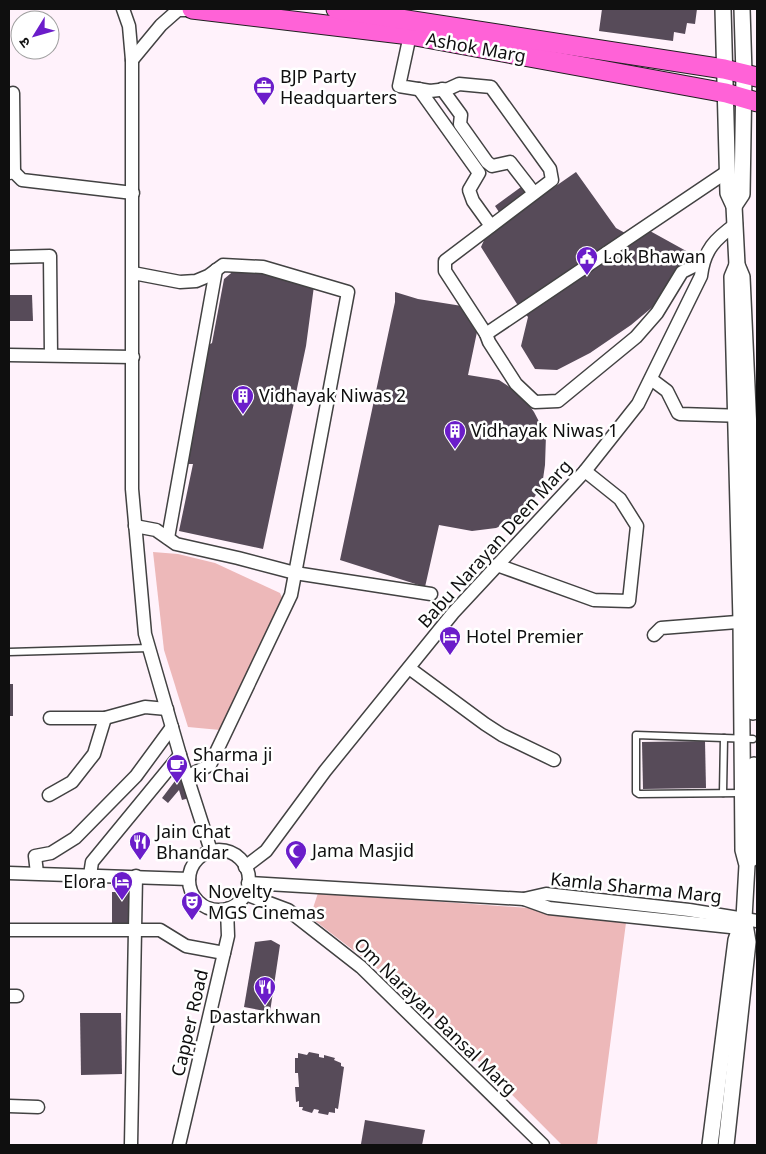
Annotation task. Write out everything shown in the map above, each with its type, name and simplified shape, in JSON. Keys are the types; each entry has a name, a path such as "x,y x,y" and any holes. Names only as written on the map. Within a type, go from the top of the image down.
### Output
{"main road":[{"name":"Ashok Marg","path":"196,9 411,28 724,69 751,75"},
{"name":"Ashok Marg","path":"336,9 411,28 742,98"}],"street":[{"path":"123,9 129,26 132,60 132,489 145,634 180,755 211,851"},
{"path":"132,60 156,31 178,10 196,9"},
{"path":"723,9 724,69 742,98 742,194 734,206"},
{"path":"742,9 751,75 742,98 728,171 728,193 734,206 736,224 737,265 732,277 747,387 743,416 750,620 748,739 754,853 747,865"},
{"path":"411,28 398,86 430,91 460,84 491,87 550,170 552,180 445,261 445,271 486,334 489,342 516,384 535,402 558,401 636,337 657,313 682,272 702,262"},
{"path":"419,89 479,172 469,190 473,201 491,226"},
{"path":"442,89 461,115 460,124 487,162 492,166 510,162 534,193"},
{"path":"13,93 11,172 22,180 133,193"},
{"path":"486,334 728,171"},
{"name":"Babu Narayan Deen Marg","path":"245,867 266,850 325,771 453,613 585,471 638,404 700,276 702,262 717,238 736,224"},
{"path":"9,257 50,256 51,355"},
{"path":"133,274 188,282 196,281 224,265 263,267 348,292 291,596 210,765 188,776"},
{"path":"168,538 216,270"},
{"path":"9,355 133,358"},
{"path":"651,379 667,391 680,414 743,416"},
{"path":"497,565 594,600 629,601 637,526 620,498 585,471"},
{"path":"135,526 156,530 176,544 295,573 431,594"},
{"path":"654,635 661,628 750,620"},
{"path":"409,668 502,735 554,760"},
{"path":"50,718 105,718 146,707 167,709"},
{"path":"49,795 72,782 94,754 105,718"},
{"path":"37,874 34,856 51,853 75,838 136,776 172,727"},
{"path":"726,1145 748,942 747,865 743,850 743,793 748,739"},
{"path":"90,875 92,862 180,755"},
{"path":"222,850 231,853 239,858 245,867 247,888 237,904 227,909 216,910 204,906 194,898 190,888 189,879 193,865 200,856 211,851 222,850"},
{"path":"9,873 189,879"},
{"path":"131,1145 136,876"},
{"name":"Kamla Sharma Marg","path":"247,888 524,899 549,908 630,910 747,922"},
{"name":"Om Narayan Bansal Marg","path":"247,888 288,910 361,967 543,1145"},
{"name":"Capper Road","path":"179,1145 228,936 227,909"},
{"path":"710,1145 736,940 747,922"},
{"path":"9,930 160,930 186,946 224,953"},
{"path":"9,1106 38,1107"}],"lane":[{"path":"9,652 149,648"},
{"path":"743,793 639,794 636,792 636,735 748,739"},
{"path":"723,793 724,738"}],"shaded area":[{"path":"153,552 178,554 215,563 280,593 283,600 220,730 188,727 164,650"},
{"path":"318,893 627,915 597,1145 562,1145 418,1000 310,917"}],"building":[{"path":"602,9 697,9 695,24 687,23 685,34 674,32 673,41 599,31"},
{"name":"Lok Bhawan","path":"576,172 616,228 636,239 650,231 688,252 661,300 631,325 590,353 557,370 535,369 521,346 528,317 517,304 481,247 485,238 505,221 495,206 532,179 542,192 551,186 553,188"},
{"name":"Vidhayak Niwas 2","path":"236,269 254,271 314,286 306,346 263,549 179,531 193,464 185,464 207,346 212,343 224,279"},
{"name":"Vidhayak Niwas 1","path":"395,292 418,299 462,306 477,332 468,375 499,380 522,395 534,412 546,435 542,486 529,505 512,521 496,528 472,531 439,525 425,587 340,560 395,302"},
{"path":"9,295 32,295 33,321 9,321"},
{"path":"9,684 13,684 13,716 9,716"},
{"path":"705,741 706,788 643,789 642,742"},
{"path":"178,777 183,778 189,798 182,800 179,790 168,803 162,798"},
{"path":"112,892 134,892 133,923 112,924"},
{"path":"271,940 280,945 270,1012 244,1007 255,942"},
{"path":"80,1013 121,1013 122,1074 81,1075"},
{"path":"309,1052 319,1054 319,1057 324,1058 324,1055 335,1058 334,1060 341,1063 341,1066 344,1067 338,1109 335,1108 335,1113 329,1112 328,1115 318,1113 319,1110 314,1109 312,1113 302,1110 303,1107 299,1107 299,1101 296,1102 295,1087 299,1087 298,1073 295,1073 295,1058 298,1058 298,1053 307,1055"},
{"path":"365,1120 425,1130 422,1145 361,1144"}],"place":[{"name":"BJP Party Headquarters","path":"264,106"},
{"name":"Lok Bhawan","path":"587,276"},
{"name":"Vidhayak Niwas 2","path":"243,415"},
{"name":"Vidhayak Niwas 1","path":"455,450"},
{"name":"Hotel Premier","path":"450,656"},
{"name":"Sharma ji ki Chai","path":"177,784"},
{"name":"Jain Chat Bhandar","path":"140,861"},
{"name":"Jama Masjid","path":"296,870"},
{"name":"Elora","path":"122,901"},
{"name":"Novelty MGS Cinemas","path":"192,921"},
{"name":"Dastarkhwan","path":"265,1006"}]}
